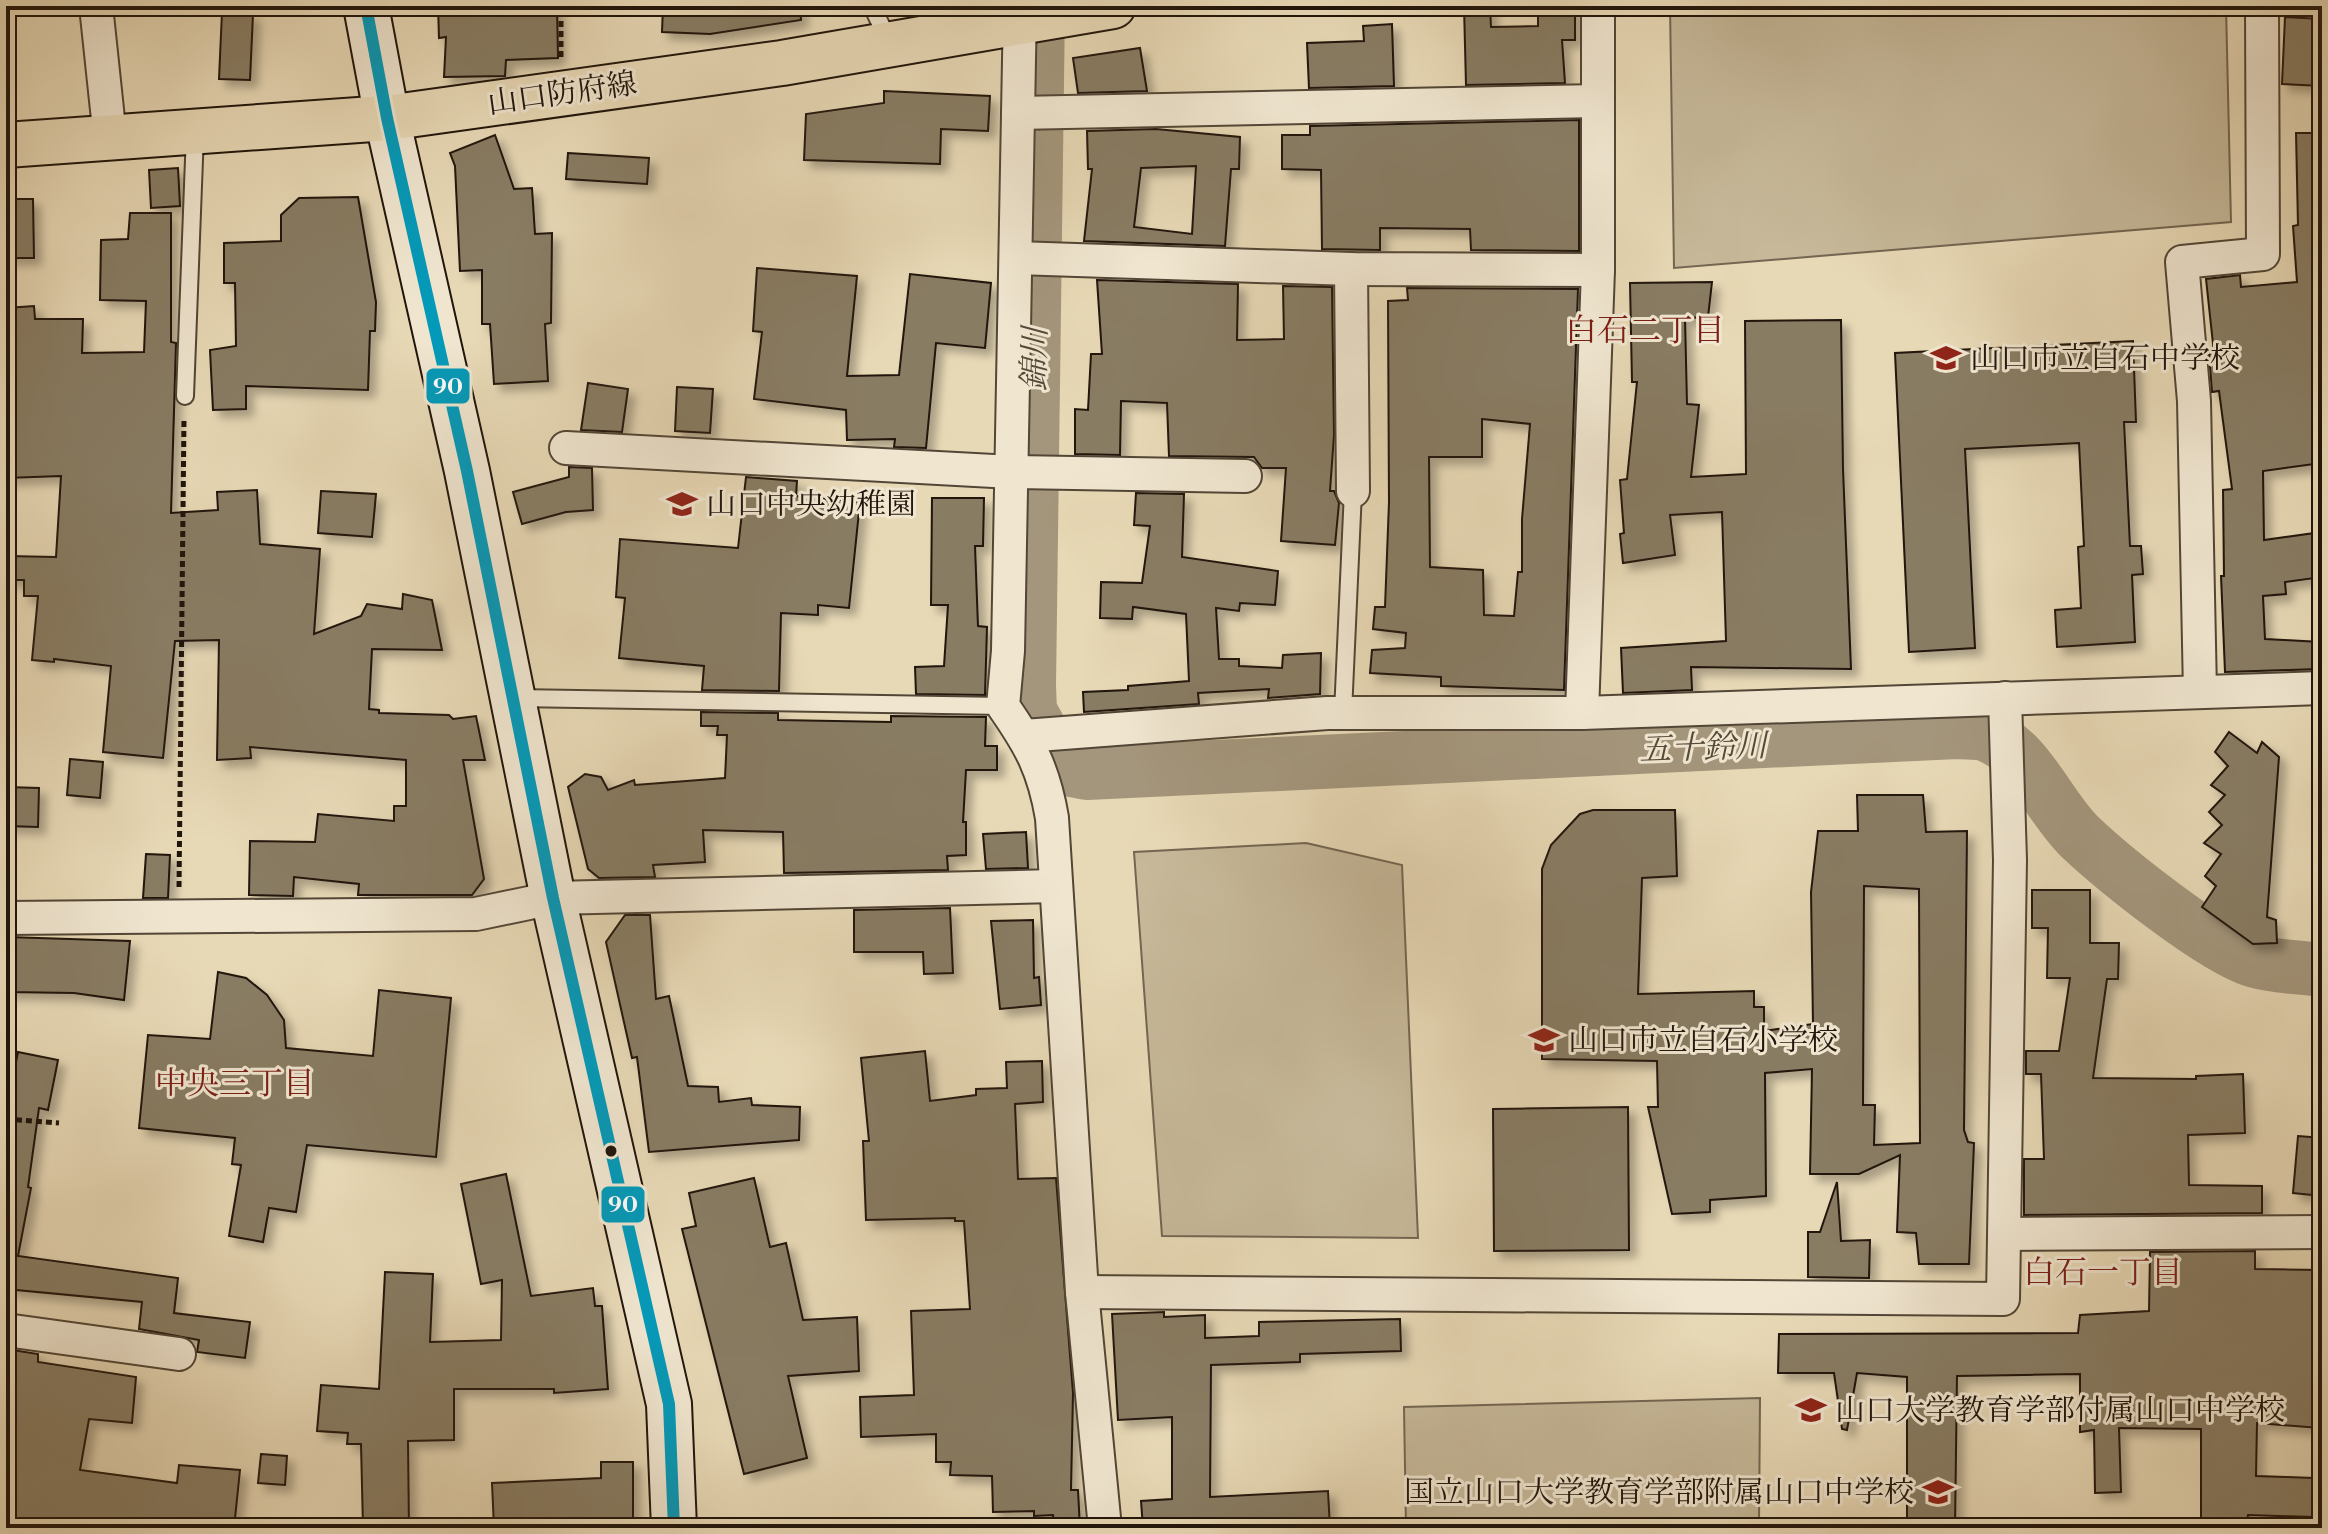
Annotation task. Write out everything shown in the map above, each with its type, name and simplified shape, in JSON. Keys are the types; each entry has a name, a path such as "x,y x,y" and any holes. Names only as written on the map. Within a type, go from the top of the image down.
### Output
{"main road":[{"path":"366,6 387,118 467,471 553,898 669,1404 674,1528"},
{"name":"山口防府線","path":"6,145 387,118 782,63 881,25 1031,16 1113,6"}],"street":[{"path":"96,6 110,138"},
{"path":"1582,713 1598,270 1598,6"},
{"path":"2200,692 2194,401 2182,262 2263,254 2262,6"},
{"path":"1031,16 1018,113 1008,651 1003,706 1024,736 1045,778 1052,818 1082,1292 1105,1528"},
{"path":"1018,113 1597,101"},
{"path":"1016,258 1351,269 1598,270"},
{"path":"1351,269 1353,491"},
{"path":"566,448 1012,472 1245,476"},
{"path":"1024,736 1343,713 2006,710 2200,692 2322,688"},
{"path":"1082,1292 2003,1299 2009,783 2006,710"},
{"path":"6,918 476,914 553,898 1055,886"},
{"path":"2005,1234 2322,1232"},
{"path":"6,1330 179,1354"}],"lane":[{"path":"185,396 195,131"},
{"path":"1343,713 1353,491"},
{"path":"512,698 1003,706"}],"path":[{"path":"561,6 561,92"},
{"path":"179,916 185,396"},
{"path":"6,1119 59,1123"}],"shaded area":[{"path":"1670,6 2226,6 2231,222 1674,268"},
{"path":"1306,843 1402,865 1418,1238 1162,1236 1134,852"},
{"path":"1760,1398 1759,1528 1406,1528 1404,1407"}],"building":[{"path":"438,6 557,6 558,58 506,60 505,76 444,77 446,37 439,38"},
{"path":"663,6 800,6 801,20 710,34 662,32"},
{"path":"1464,6 1490,6 1491,27 1538,26 1538,6 1575,6 1575,40 1562,40 1565,83 1466,85"},
{"path":"222,12 253,14 250,80 219,79"},
{"path":"2285,17 2322,19 2322,86 2282,84"},
{"path":"1392,24 1394,86 1309,88 1307,43 1364,41 1363,26"},
{"path":"1140,48 1147,91 1078,93 1073,58"},
{"path":"884,91 990,96 988,131 941,129 940,164 804,160 806,114 884,103"},
{"path":"1579,120 1579,251 1471,250 1470,229 1380,228 1380,250 1322,249 1321,170 1282,169 1282,135 1310,135 1310,126"},
{"path":"1156,129 1240,137 1239,169 1231,169 1225,246 1084,241 1092,169 1088,169 1087,131","holes":["1196,166 1192,234 1134,227 1141,168"]},
{"path":"2296,133 2322,133 2322,254 2318,254 2322,311 2322,463 2263,471 2264,540 2322,532 2322,577 2285,582 2286,594 2263,596 2265,639 2321,642 2320,669 2225,672 2221,576 2224,576 2223,490 2232,489 2219,391 2212,392 2209,354 2214,353 2206,279 2240,275 2241,287 2297,282 2293,226 2298,225"},
{"path":"495,135 514,189 532,188 535,234 552,233 551,323 545,324 548,381 494,384 490,324 482,324 482,270 460,271 455,166 450,153"},
{"path":"568,153 649,158 647,184 566,179"},
{"path":"178,168 180,206 151,208 149,170"},
{"path":"358,197 376,302 375,331 370,331 368,390 246,386 246,409 213,410 210,350 236,346 235,283 224,283 224,243 281,241 281,215 299,198"},
{"path":"6,199 33,199 34,258 6,258"},
{"path":"130,213 171,213 171,342 176,343 171,513 218,510 217,492 257,490 260,544 320,549 314,634 361,616 367,604 402,609 403,594 432,600 442,650 372,649 369,709 379,710 379,713 449,715 453,719 476,716 485,760 463,760 484,879 472,895 358,895 359,884 294,877 293,896 249,895 250,841 315,842 318,814 394,821 394,806 406,806 406,760 250,747 251,758 217,760 219,640 175,641 163,758 103,752 111,666 54,659 54,662 32,660 38,596 24,596 24,580 6,580 7,556 56,557 61,476 6,478 6,308 34,306 35,319 83,319 82,353 144,352 146,301 100,300 101,240 128,239"},
{"path":"757,268 857,276 847,376 899,375 910,274 991,283 985,348 936,343 926,448 894,447 895,439 847,440 846,410 754,399 762,332 753,331"},
{"path":"1097,280 1238,284 1237,340 1284,339 1283,286 1332,287 1334,435 1330,491 1334,491 1339,503 1335,545 1281,541 1286,468 1262,468 1254,457 1169,456 1167,403 1121,401 1120,455 1075,454 1075,409 1088,410 1091,354 1102,354"},
{"path":"1712,282 1708,317 1685,318 1687,404 1699,405 1691,477 1746,474 1745,321 1841,320 1851,669 1691,667 1692,690 1623,693 1621,648 1726,641 1722,512 1670,515 1675,555 1623,563 1620,534 1624,533 1620,480 1627,479 1637,382 1632,382 1630,283"},
{"path":"1407,288 1578,289 1564,690 1441,686 1441,677 1370,673 1372,650 1405,648 1406,633 1373,629 1375,607 1385,607 1389,502 1388,301 1408,300","holes":["1482,419 1530,424 1522,519 1522,572 1518,572 1514,616 1484,615 1483,570 1430,567 1429,457 1482,457"]},
{"path":"2133,341 2136,422 2124,422 2130,546 2141,546 2143,574 2132,575 2135,642 2057,647 2055,610 2081,608 2078,547 2084,546 2079,443 1965,449 1975,648 1909,652 1895,353"},
{"path":"588,383 628,389 622,432 581,430"},
{"path":"677,387 713,389 710,433 675,431"},
{"path":"569,467 592,468 593,510 566,512 522,524 513,492 569,477"},
{"path":"746,477 797,481 796,496 860,502 849,608 818,605 818,615 781,613 779,691 702,690 704,666 619,658 625,598 616,597 620,539 738,548"},
{"path":"321,491 376,494 372,537 318,533"},
{"path":"1136,493 1184,494 1182,557 1278,571 1275,605 1240,603 1239,611 1216,608 1219,659 1239,659 1239,666 1282,668 1283,655 1321,653 1320,694 1268,698 1269,689 1198,693 1199,704 1084,712 1083,692 1128,690 1128,686 1189,681 1186,614 1133,607 1132,619 1100,618 1101,582 1142,583 1150,526 1134,525"},
{"path":"932,498 984,498 983,546 975,546 978,626 987,627 985,695 916,694 915,667 944,666 948,605 931,605"},
{"path":"701,712 778,713 778,720 891,722 891,716 986,717 985,746 997,746 997,770 966,770 963,822 966,822 966,855 947,856 948,870 784,873 783,832 703,830 705,862 653,865 655,877 599,878 588,869 568,787 585,774 601,777 608,790 634,780 635,785 725,778 727,735 717,735 718,726 701,726"},
{"path":"2229,732 2257,753 2262,742 2279,757 2267,917 2276,920 2277,943 2253,944 2202,907 2216,886 2205,876 2221,854 2204,843 2222,825 2209,812 2225,795 2211,785 2228,766 2215,752"},
{"path":"70,759 103,762 100,798 67,795"},
{"path":"6,787 39,788 38,827 6,826"},
{"path":"1857,795 1923,795 1926,832 1967,831 1964,1130 1968,1142 1974,1143 1969,1264 1919,1264 1916,1233 1897,1232 1900,1155 1859,1174 1810,1174 1812,1069 1765,1073 1766,1196 1710,1200 1710,1212 1672,1214 1648,1107 1658,1107 1657,1061 1542,1059 1542,869 1551,845 1580,814 1593,810 1675,810 1677,876 1642,878 1638,994 1754,991 1754,1007 1764,1007 1764,1031 1813,1024 1811,892 1818,831 1858,831","holes":["1864,886 1919,889 1920,1143 1874,1145 1875,1105 1863,1105"]},
{"path":"1026,832 1028,868 986,869 983,834"},
{"path":"146,854 170,855 168,898 143,898"},
{"path":"2032,890 2090,890 2090,943 2119,943 2118,979 2107,979 2093,1078 2196,1079 2196,1076 2243,1074 2245,1133 2188,1135 2189,1185 2262,1186 2262,1213 2024,1215 2024,1159 2044,1159 2041,1074 2026,1074 2026,1051 2059,1051 2070,978 2047,978 2048,928 2032,928"},
{"path":"950,908 953,973 924,974 923,952 854,952 854,910"},
{"path":"625,915 650,915 656,999 669,996 688,1086 718,1087 719,1102 751,1098 752,1105 800,1107 799,1140 649,1152 637,1057 632,1058 606,942"},
{"path":"1033,920 1034,978 1039,977 1041,1005 1000,1009 991,921"},
{"path":"8,937 130,941 124,1000 74,993 6,992"},
{"path":"218,972 246,978 267,995 284,1020 286,1048 373,1056 379,990 451,998 436,1157 307,1145 296,1212 269,1208 263,1242 229,1236 241,1165 232,1164 235,1138 139,1128 148,1035 210,1039"},
{"path":"925,1051 930,1101 976,1095 976,1089 1007,1088 1006,1062 1042,1061 1043,1102 1015,1104 1018,1179 1056,1178 1073,1393 1071,1490 1078,1490 1080,1528 1054,1528 1053,1515 1034,1516 1034,1511 993,1512 992,1476 950,1475 951,1462 936,1462 936,1434 861,1437 860,1397 914,1395 911,1311 970,1309 964,1221 955,1221 955,1218 866,1220 863,1141 869,1141 861,1058"},
{"path":"18,1052 58,1060 48,1110 39,1108 28,1187 31,1188 18,1256 178,1278 174,1313 250,1322 245,1358 197,1352 199,1340 139,1329 142,1302 6,1289 6,1112"},
{"path":"1628,1107 1629,1250 1494,1251 1493,1109"},
{"path":"2298,1136 2322,1138 2322,1196 2293,1193"},
{"path":"506,1174 531,1296 593,1288 595,1306 602,1306 608,1389 554,1393 554,1389 454,1389 454,1440 408,1441 409,1528 363,1528 361,1444 347,1444 348,1433 317,1431 321,1385 379,1389 385,1272 433,1274 430,1342 501,1340 502,1280 481,1284 461,1184"},
{"path":"754,1178 770,1247 786,1243 803,1320 857,1317 859,1371 788,1376 807,1458 744,1474 682,1229 696,1226 689,1193"},
{"path":"1837,1182 1841,1241 1870,1240 1869,1278 1808,1277 1808,1232 1820,1232"},
{"path":"2255,1251 2255,1269 2321,1270 2320,1428 2257,1423 2256,1476 2314,1478 2313,1517 2248,1515 2246,1528 2201,1528 2201,1429 2119,1428 2121,1492 2095,1493 2094,1430 2080,1432 2080,1374 1957,1376 1955,1528 1907,1528 1907,1377 1857,1373 1847,1430 1842,1429 1834,1373 1778,1373 1779,1334 2078,1333 2080,1315 2149,1311 2150,1252"},
{"path":"1164,1312 1164,1317 1205,1315 1205,1338 1259,1336 1259,1322 1400,1319 1401,1351 1300,1354 1300,1362 1211,1365 1210,1497 1328,1491 1330,1528 1143,1528 1141,1501 1172,1499 1172,1417 1118,1420 1112,1314"},
{"path":"6,1349 38,1354 38,1362 136,1377 132,1423 89,1419 80,1470 177,1483 179,1465 240,1470 234,1528 46,1528 6,1521"},
{"path":"261,1454 287,1456 285,1485 258,1483"},
{"path":"601,1462 633,1462 633,1521 494,1528 492,1483 601,1478"}],"waterway":[{"name":"五十鈴川","path":"1038,6 1029,686 1030,711 1061,768 1087,773 1980,733 2015,753 2080,837 2190,925 2255,961 2322,970"}],"transit line":[{"name":"90","path":"366,6 387,118 467,471 553,898 669,1404 674,1528"}],"place":[{"name":"山口市立白石中学校","path":"1946,358"},
{"name":"山口中央幼稚園","path":"682,504"},
{"name":"山口市立白石小学校","path":"1544,1040"},
{"name":"山口大学教育学部付属山口中学校","path":"1811,1410"},
{"name":"国立山口大学教育学部附属山口中学校","path":"1938,1492"}],"district":[{"name":"白石二丁目","path":"1645,330"},
{"name":"中央三丁目","path":"235,1083"},
{"name":"白石一丁目","path":"2103,1272"}],"water label":[{"name":"錦川","path":"1034,359"}]}
